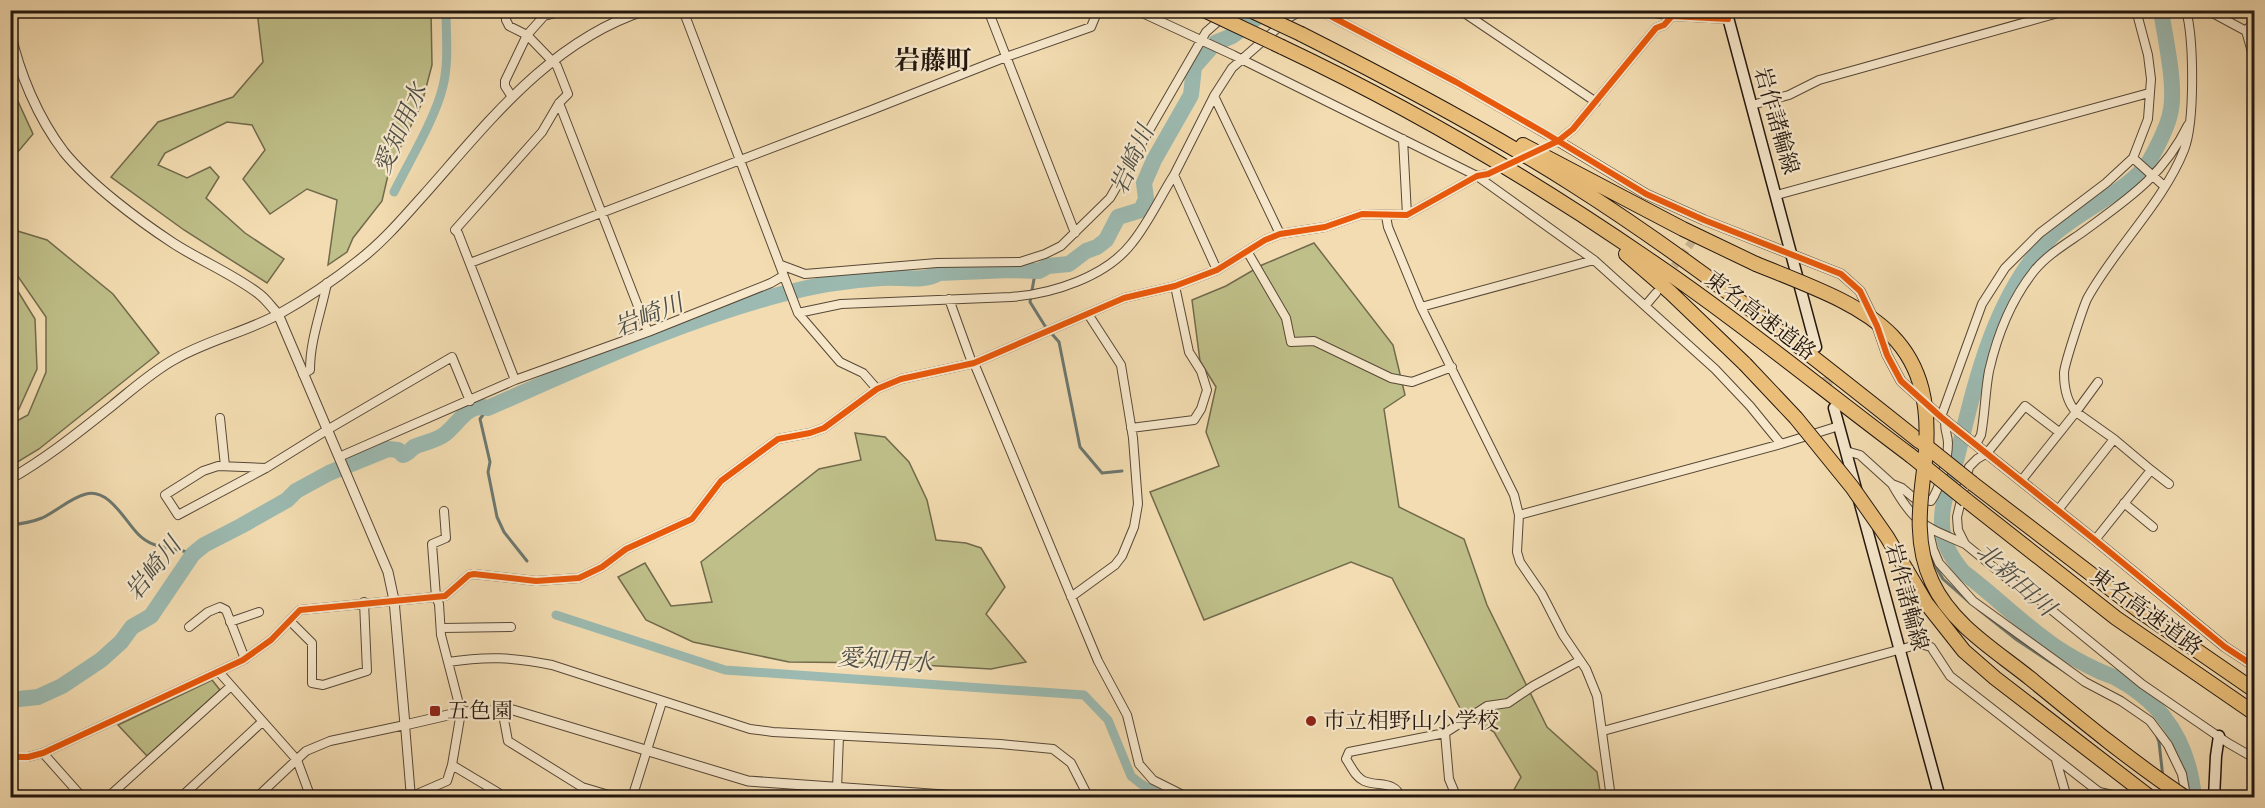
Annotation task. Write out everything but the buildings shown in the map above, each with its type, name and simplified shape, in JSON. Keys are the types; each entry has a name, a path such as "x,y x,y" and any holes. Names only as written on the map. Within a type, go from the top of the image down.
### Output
{"highway":[{"name":"東名高速道路","path":"1204,10 1282,47 1442,130 1565,204 1648,259 1910,454 2116,618 2254,713"},
{"name":"東名高速道路","path":"1250,10 1437,105 1575,186 1725,290 2138,610 2254,690"},
{"path":"1339,54 1440,102 1683,229 1756,264 1849,303 1883,326 1906,351 1921,387 1927,423 1919,516 1922,552 1933,584 1952,614 1984,643 2084,723 2186,798"},
{"path":"1565,204 1641,266 1745,364 1796,418 1852,487 1887,537 1926,603 1964,651 1995,678 2151,798"}],"main road":[{"name":"岩作諸輪線","path":"1727,15 1816,347"},
{"name":"岩作諸輪線","path":"1834,408 1940,798"},
{"path":"2214,798 2216,756 2220,736"}],"street":[{"path":"505,10 509,26 527,35 557,66 568,94 559,103 542,132 455,230 515,380"},
{"path":"512,97 504,81 527,35 544,16 567,10"},
{"path":"683,10 798,314 840,362 862,373 877,389"},
{"path":"988,10 1075,233"},
{"path":"470,263 601,211 739,161 1006,57 1090,27 1098,10"},
{"path":"1136,10 1233,55 1477,176 1594,260 1715,369 1750,406 1781,444"},
{"path":"781,265 805,274 937,263 1020,262 1061,246 1110,198 1205,42 1206,32 1231,10"},
{"path":"798,314 842,304 1036,295 1086,277 1118,257 1131,244 1155,209 1214,96 1232,68 1290,17 1303,10"},
{"path":"1319,10 1456,82 1646,194 1704,220 1841,274 1860,291 1877,326 1887,355 1901,381 2225,647 2254,666"},
{"path":"1460,10 1596,102"},
{"path":"1638,10 1672,16 1727,15"},
{"path":"1752,105 1789,95 1819,80 2070,10"},
{"path":"1892,484 1902,488 1914,498 1930,501 1938,490 1948,442 1944,418 1982,304 2005,268 2040,233 2135,160 2148,119 2150,70 2136,10"},
{"path":"2169,484 2114,439 2076,412 2069,404 2064,372 2087,300 2164,186 2188,139 2190,33 2186,10"},
{"path":"2206,10 2246,31 2254,53"},
{"path":"10,479 43,460 146,379 174,360 278,314 359,261 388,235 512,97 552,61 588,36 641,11"},
{"path":"1555,142 1573,129 1656,28 1664,25 1672,16"},
{"path":"2246,31 2254,21"},
{"path":"10,32 26,83 64,152 144,223 173,243 260,294 278,314 388,572 394,600 411,796 447,781 461,712 448,662 436,597 432,544 446,538 444,511"},
{"path":"1777,195 2149,93"},
{"path":"1214,96 1280,234"},
{"path":"559,103 648,332"},
{"path":"1977,444 1981,435 1992,361 2006,317 2017,295 2034,271 2050,256 2124,201 2153,176 2177,147 2190,121"},
{"path":"1403,139 1407,215"},
{"path":"2135,160 2164,186"},
{"path":"10,757 28,757 43,753 245,659 272,640 300,610 364,602 445,596 469,575 474,574 536,581 562,581 588,575 626,549 692,519 721,481 778,440 810,434 824,428 877,389 901,379 974,363 1124,298 1175,286 1217,270 1248,250 1280,234 1325,227 1362,214 1407,215 1477,176 1488,174"},
{"path":"1174,175 1217,270"},
{"path":"1386,216 1388,227 1421,307 1514,495 1519,515 1517,552 1520,562 1542,594 1592,683 1603,731 1611,798"},
{"path":"1699,231 1704,220"},
{"path":"1248,250 1286,318 1291,342 1314,341 1391,378 1412,382 1452,368"},
{"path":"1421,307 1594,260"},
{"path":"339,458 515,380 648,332 784,277"},
{"path":"303,374 310,370 310,349 327,284"},
{"path":"1131,428 1194,420 1201,409 1207,390 1201,371 1189,352 1175,286"},
{"path":"1645,306 1656,293"},
{"path":"949,299 970,360 974,363 1098,661 1127,715 1139,764 1153,780 1189,798"},
{"path":"1071,597 1115,565 1122,556 1134,527 1138,504 1131,428 1121,365 1088,314"},
{"path":"266,468 225,466 203,471 165,495 178,515 266,468 452,357 470,401"},
{"path":"2021,481 2098,382"},
{"path":"1965,544 1958,530 1957,517 1969,468 1987,453 2025,405 2059,432"},
{"path":"220,418 225,466"},
{"path":"1519,515 1781,444 1839,426"},
{"path":"2058,510 2114,439"},
{"path":"1846,451 1860,455 1892,484 1906,510 1928,528 1965,544 2014,584 2038,599 2135,678 2254,758"},
{"path":"2095,540 2151,470"},
{"path":"2124,503 2153,526"},
{"path":"1928,528 1939,563 1973,601 2076,676 2150,721 2168,745 2182,774 2186,798"},
{"path":"290,621 312,643 312,683 323,685 367,671 364,602"},
{"path":"189,627 208,612 220,607 226,610 245,659"},
{"path":"230,622 259,612"},
{"path":"442,628 512,627"},
{"path":"1603,731 1920,644 1931,647 1950,676 2098,792 2127,798"},
{"path":"448,662 481,657 522,658 552,665 750,729 1053,749 1071,763 1089,798"},
{"path":"1401,798 1394,786 1364,781 1357,776 1346,759 1349,752 1444,733 1488,706 1508,704 1533,686 1579,661"},
{"path":"219,672 297,759 311,798"},
{"path":"107,798 231,686"},
{"path":"632,798 662,702"},
{"path":"502,709 508,741 582,787 619,798"},
{"path":"256,798 306,751 330,741 461,712 502,709 522,712 748,781 837,793 987,798"},
{"path":"180,798 262,722"},
{"path":"1444,733 1449,779 1457,798"},
{"path":"837,793 840,736"},
{"path":"43,753 83,798"},
{"path":"2056,760 2067,798"},
{"path":"452,765 507,798"},
{"path":"10,790 17,798"}],"green space":[{"path":"257,11 431,11 432,65 422,103 389,171 382,201 353,238 347,252 328,265 337,200 307,189 270,214 243,179 265,150 252,125 227,122 165,153 158,165 187,178 210,167 219,177 206,198 245,233 284,259 267,283 184,230 111,177 158,122 233,97 263,62"},
{"path":"10,84 33,134 11,160 10,160"},
{"path":"11,229 47,240 113,294 159,353 39,449 11,466 11,424 28,415 46,372 46,317 15,272 11,270"},
{"path":"1314,243 1393,345 1405,395 1384,409 1399,507 1464,539 1487,605 1547,727 1597,772 1601,797 1510,797 1521,777 1494,732 1462,712 1392,578 1351,562 1204,620 1150,492 1219,466 1206,432 1216,387 1200,361 1192,300 1226,286 1262,265"},
{"path":"11,280 35,319 37,369 18,411 11,415"},
{"path":"855,433 885,437 909,462 927,500 936,540 966,543 981,548 1005,587 986,614 1026,662 991,669 886,663 789,662 693,642 646,620 618,577 645,563 671,606 712,602 701,562 819,469 861,460"},
{"path":"212,680 220,690 147,756 118,725"}],"waterway":[{"name":"愛知用水","path":"394,192 440,98 447,58 446,10"},
{"name":"岩崎川","path":"10,700 38,697 62,686 101,660 121,642 132,627 151,616 193,554 204,545 287,500 296,491 329,473 388,449 398,450 403,455 414,447 438,438 475,408 488,408 596,361 707,317 794,291 869,279 925,278 939,273 1039,271 1048,266 1069,264 1106,240 1118,217 1141,210 1146,199 1144,183 1154,160 1191,95 1194,67 1215,43 1232,36 1267,10"},
{"name":"北新田川","path":"2161,10 2172,90 2170,114 2164,132 2142,171 2117,191 2073,219 2050,238 2031,261 2015,286 2001,313 1980,369 1945,498 1942,523 1948,549 1963,572 2053,645 2135,689 2161,714 2172,728 2187,760 2194,798"},
{"path":"1039,271 1034,279 1030,302 1045,326 1059,342 1080,447 1102,473 1122,471"},
{"path":"488,408 480,419 490,462 488,472 497,517 504,532 527,561"},
{"path":"10,525 42,518 74,498 94,493 116,507 144,539 157,546 193,554"},
{"path":"1930,557 1943,579 1970,603"},
{"path":"1978,609 2017,640 2070,675"},
{"name":"愛知用水","path":"556,615 725,670 1084,695 1108,720 1131,776 1166,798"},
{"path":"2156,734 2163,778"},
{"path":"2164,787 2164,798"}],"tunnel":[{"path":"1488,174 1551,144"},
{"path":"1667,276 1697,235"},
{"path":"1821,362 1831,396"}],"cycle path":[{"path":"1319,10 1456,82 1646,194 1704,220 1841,274 1860,291 1877,326 1887,355 1901,381 1941,417 2225,647 2254,666"},
{"path":"10,757 28,757 43,753 243,660 271,640 300,610 445,596 469,575 474,574 536,581 579,578 602,567 626,549 692,519 721,481 778,439 824,428 877,389 901,379 974,363 1124,298 1175,286 1217,270 1265,240 1280,234 1325,227 1362,214 1407,215 1477,176 1488,174 1558,141 1573,129 1656,28 1664,25 1672,16 1728,19"}],"place":[{"name":"五色園","path":"435,711"},
{"name":"市立相野山小学校","path":"1311,721"}],"district":[{"name":"岩藤町","path":"933,61"}]}
